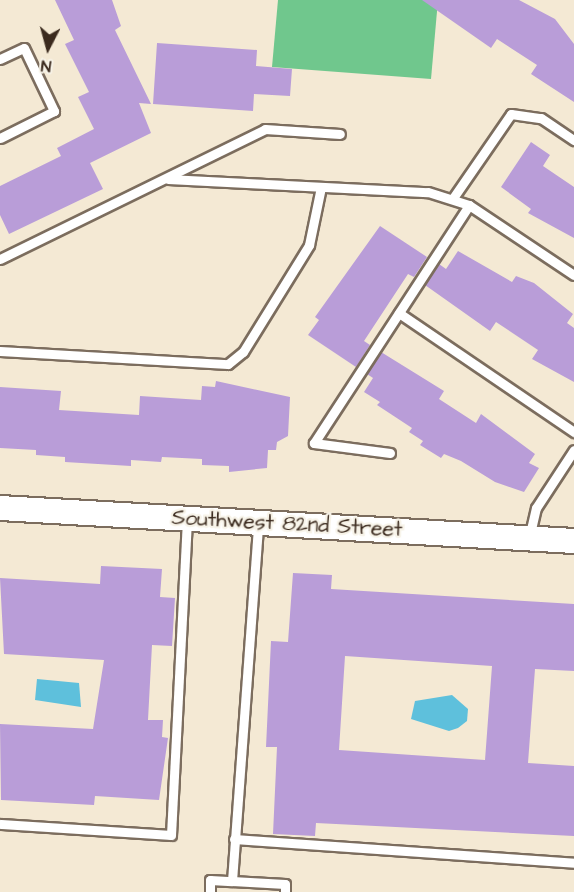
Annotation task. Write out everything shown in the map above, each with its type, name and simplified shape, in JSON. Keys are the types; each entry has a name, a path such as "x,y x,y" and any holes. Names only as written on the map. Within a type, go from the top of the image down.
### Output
{"street":[{"name":"Southwest 82nd Street","path":"0,508 258,521 574,541"}],"lane":[{"path":"0,59 24,48 54,111 0,138"},
{"path":"453,198 511,114 541,118 574,140"},
{"path":"0,259 168,179 265,129 340,134"},
{"path":"168,179 321,187 453,198 469,206 574,275"},
{"path":"0,351 228,364 243,352 309,245 321,187"},
{"path":"390,453 314,443 469,206"},
{"path":"399,313 574,432"},
{"path":"529,538 536,508 574,450"},
{"path":"0,824 171,835 187,518"},
{"path":"231,881 249,604 258,521"},
{"path":"234,839 574,863"},
{"path":"210,892 210,880 285,884 285,892"}],"green space":[{"path":"278,0 438,0 431,79 272,67"}],"water":[{"path":"37,679 79,683 81,707 35,700"},
{"path":"452,695 468,709 467,721 458,728 449,731 411,719 415,701"}],"building":[{"path":"55,0 112,0 121,26 115,30 151,104 139,103 151,133 90,163 103,189 9,234 0,215 0,186 61,156 57,148 94,129 78,97 89,92 65,44 74,40"},
{"path":"422,0 519,0 555,19 574,44 574,102 531,74 537,65 497,39 491,48"},
{"path":"157,43 257,50 256,66 292,69 290,96 254,94 253,111 153,104"},
{"path":"531,142 550,155 543,166 574,187 574,238 528,213 531,209 501,187"},
{"path":"380,226 427,257 414,277 408,274 364,341 370,345 356,367 308,335 319,320 315,317"},
{"path":"458,251 512,282 516,276 534,283 573,314 567,323 574,328 574,382 532,359 538,350 496,322 490,331 425,285 439,264 446,269"},
{"path":"381,352 444,391 439,399 476,423 481,414 535,454 529,463 539,468 524,492 495,482 461,461 444,454 441,458 420,445 423,441 409,432 412,428 377,405 380,402 364,392 373,378 367,374"},
{"path":"216,381 290,397 288,436 277,442 276,450 268,450 267,468 229,472 229,466 202,465 202,459 162,457 161,462 131,460 131,466 65,462 65,457 36,455 36,450 0,448 0,387 61,391 59,410 139,415 140,396 201,400 202,386 215,387"},
{"path":"101,566 162,569 160,597 175,598 172,646 152,645 148,720 163,720 162,737 168,738 159,800 95,796 94,805 1,800 0,724 93,729 104,660 4,654 0,578 100,584"},
{"path":"293,573 332,575 331,589 574,604 574,671 535,669 528,763 574,766 574,836 316,823 315,836 273,834 277,747 266,747 271,641 288,642","holes":["345,656 492,666 485,760 339,750"]}]}
